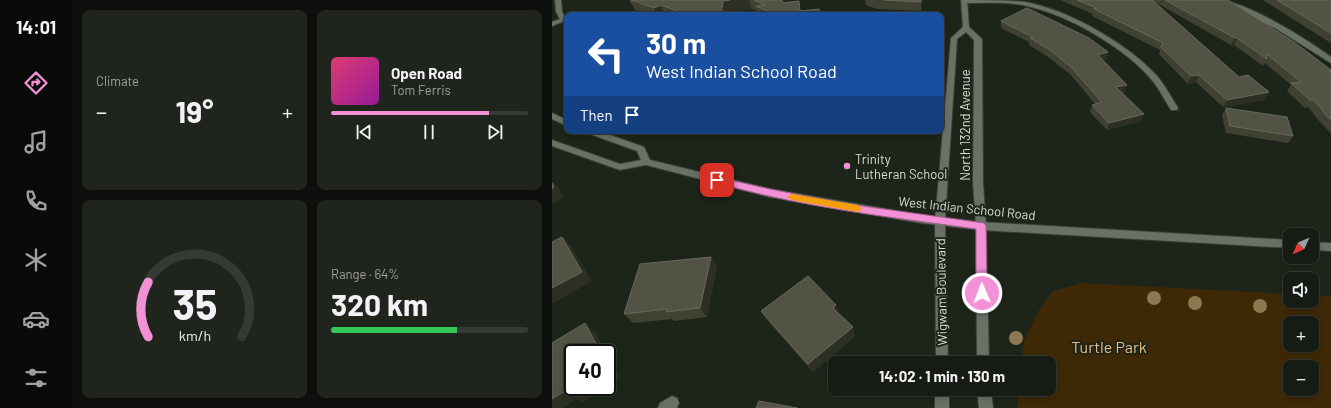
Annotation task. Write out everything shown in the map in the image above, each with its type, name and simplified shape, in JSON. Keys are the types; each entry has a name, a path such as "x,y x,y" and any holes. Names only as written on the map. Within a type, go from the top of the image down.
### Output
{"street":[{"path":"552,24 564,20 555,13 558,0"},
{"path":"966,28 964,0 1024,3 1039,6 1059,14 1133,56 1151,73 1174,108"},
{"path":"1220,0 1275,24 1304,41 1331,61"},
{"name":"North 132nd Avenue","path":"940,221 954,38 966,28 978,39 978,183 981,226"},
{"path":"552,116 564,121"},
{"path":"598,134 641,149 646,162"},
{"name":"West Indian School Road","path":"552,143 620,167 646,162 770,193 841,206 940,221 981,226 1283,244"},
{"name":"Wigwam Boulevard","path":"940,221 942,356"},
{"path":"981,226 983,356"},
{"path":"1319,246 1331,247"},
{"path":"942,396 942,408"},
{"path":"985,396 986,408"}],"green space":[{"name":"Turtle Park","path":"1082,283 1283,294 1283,308 1319,308 1319,295 1331,296 1331,408 1017,408 1018,396 1056,396 1056,356 1022,356 1024,341 1039,310 1053,291"}],"building":[{"path":"631,0 730,0 723,1 721,12 680,12 661,5 654,8"},
{"path":"754,0 782,0 782,3 799,1 800,11 819,9 820,12 770,12 756,6 765,5"},
{"path":"884,0 921,0 921,2"},
{"path":"1077,0 1152,0 1239,77 1248,75 1269,92 1227,100 1199,75 1191,76 1161,47 1163,43 1094,9 1097,8"},
{"path":"1165,0 1228,0 1294,42 1331,70 1328,72 1331,74 1331,120 1314,100 1310,100 1291,83 1301,82 1268,55 1266,55 1267,59 1237,38"},
{"path":"1277,0 1331,0 1331,33"},
{"path":"1027,8 1089,38 1108,52 1098,55 1127,85 1116,87 1144,114 1109,123 1092,105 1102,102 1071,67 1050,50 1030,38 1033,37 1001,21"},
{"path":"1226,108 1287,117 1293,136 1230,126"},
{"path":"562,237 582,272 552,288 552,242"},
{"path":"711,257 700,308 666,312 667,309 624,314 640,264"},
{"path":"808,276 836,305 833,308 853,327 808,364 761,311"},
{"path":"585,323 596,344 564,344 564,392 552,399 552,343"},
{"path":"759,401 797,408 756,408"}],"slow traffic":[{"path":"792,197 858,209"}],"place":[{"name":"Trinity Lutheran School","path":"847,166"}],"route":[{"path":"717,180 770,193 841,206 921,219 981,226 982,293"}]}
